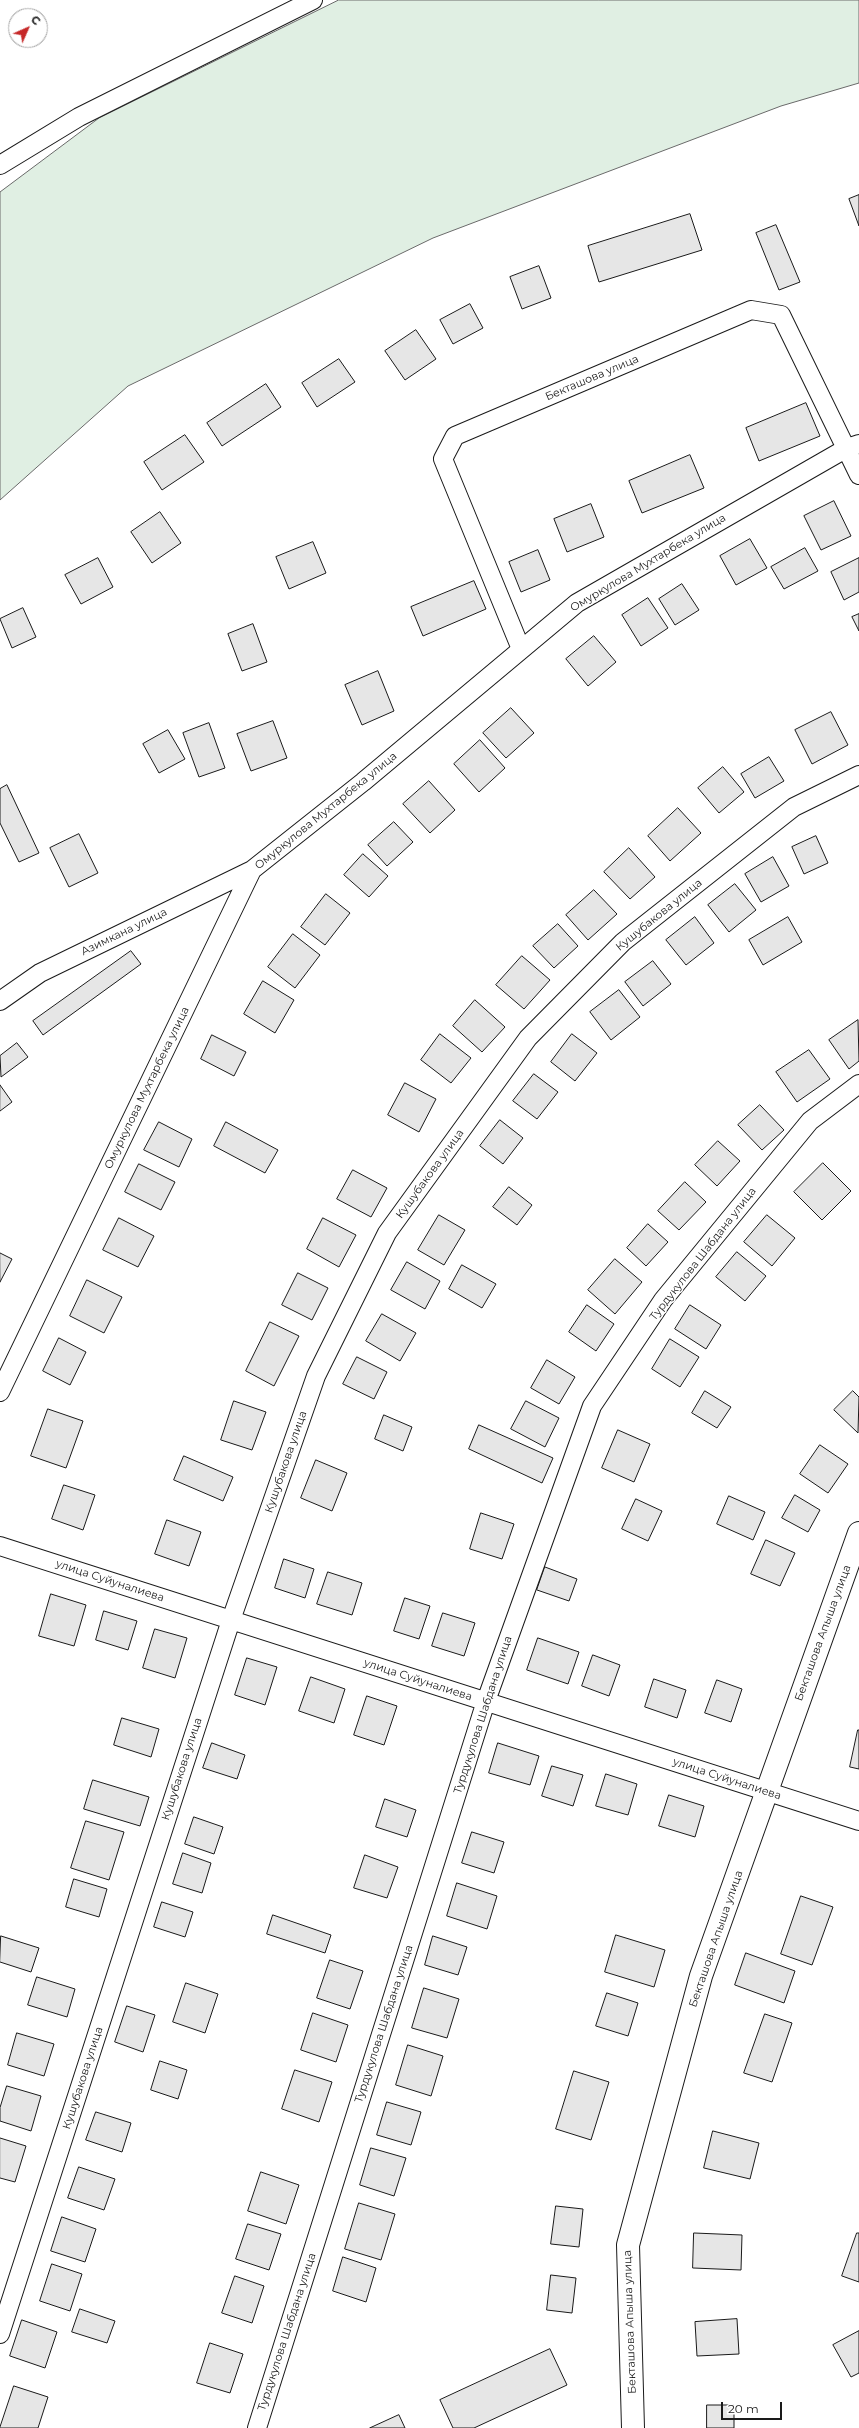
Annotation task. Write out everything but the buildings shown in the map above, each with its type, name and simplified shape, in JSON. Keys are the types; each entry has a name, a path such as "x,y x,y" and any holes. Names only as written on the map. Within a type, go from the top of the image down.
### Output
{"street":[{"path":"0,165 79,117 314,0"},
{"name":"Бекташова улица","path":"521,649 443,459 455,436 751,310 781,315 853,446 859,475"},
{"name":"Омуркулова Мухтарбека улица","path":"0,1392 252,870 363,782 577,603 853,446"},
{"name":"Кушубакова улица","path":"0,2334 231,1620 316,1376 387,1233 528,1038 623,942 794,807 859,775"},
{"name":"Азимкана улица","path":"0,1001 40,973 252,870"},
{"name":"Турдукулова Шабдана улица","path":"256,2428 486,1701 592,1406 664,1300 810,1121 859,1084"},
{"name":"Бекташова Апыша улица","path":"633,2428 628,2245 701,1976 859,1533"},
{"name":"улица Суйуналиева","path":"0,1546 859,1821"}],"green space":[{"path":"339,0 859,0 859,83 781,106 433,238 128,386 0,500 0,192 99,118"}]}
